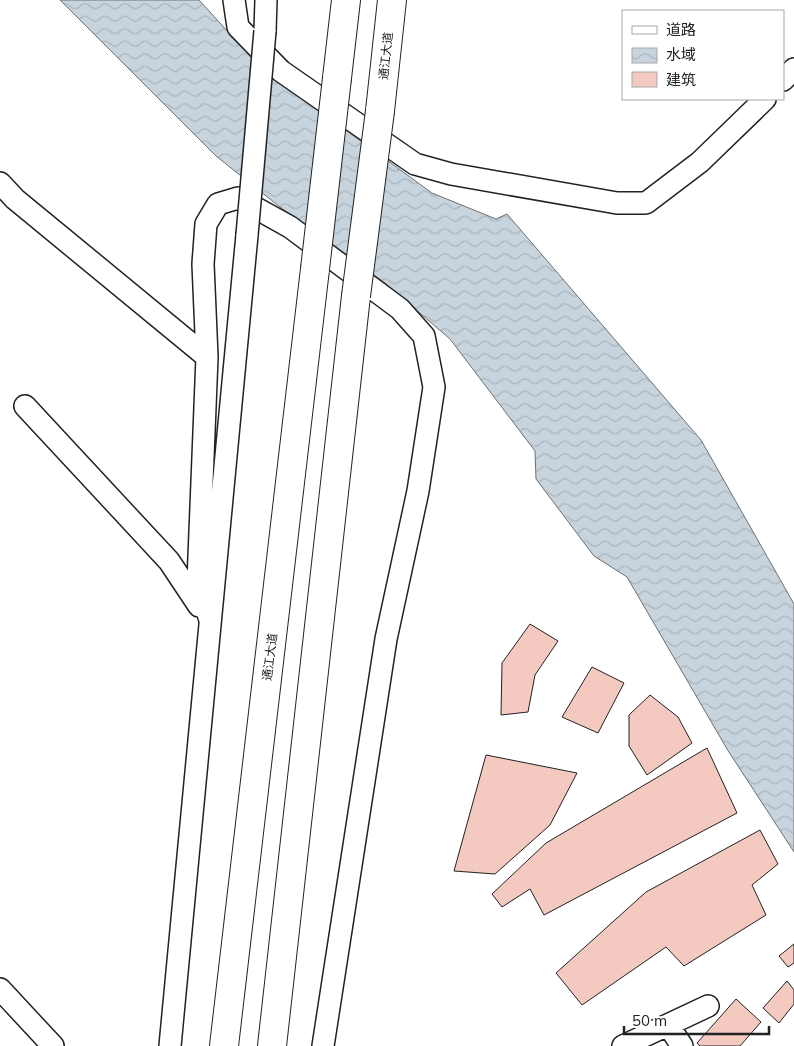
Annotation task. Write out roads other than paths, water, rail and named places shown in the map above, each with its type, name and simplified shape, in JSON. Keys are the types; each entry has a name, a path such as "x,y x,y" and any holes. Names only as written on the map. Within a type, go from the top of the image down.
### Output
{"highway":[{"name":"通江大道","path":"224,1046 346,0"},
{"name":"通江大道","path":"272,1046 356,296 392,0"}],"street":[{"path":"234,0 238,27 281,71 415,164 451,174 617,203 646,203 700,162 763,100"},
{"path":"170,1046 248,235 266,30 266,0"},
{"path":"784,79 794,68"},
{"path":"0,183 15,199 207,357"},
{"path":"210,620 198,582 207,357 203,264 206,224 218,204 238,198 290,227 400,309 424,336 434,387 418,491 386,639 324,1046"},
{"path":"25,406 169,561 210,620"},
{"path":"0,989 53,1046"},
{"path":"623,1046 708,1006"},
{"path":"668,1025 682,1046"}],"water":[{"path":"60,0 199,0 250,56 288,88 432,193 496,219 507,214 701,440 794,604 794,852 727,749 627,577 594,556 536,479 535,451 450,339 385,283 280,207 216,156"}]}
